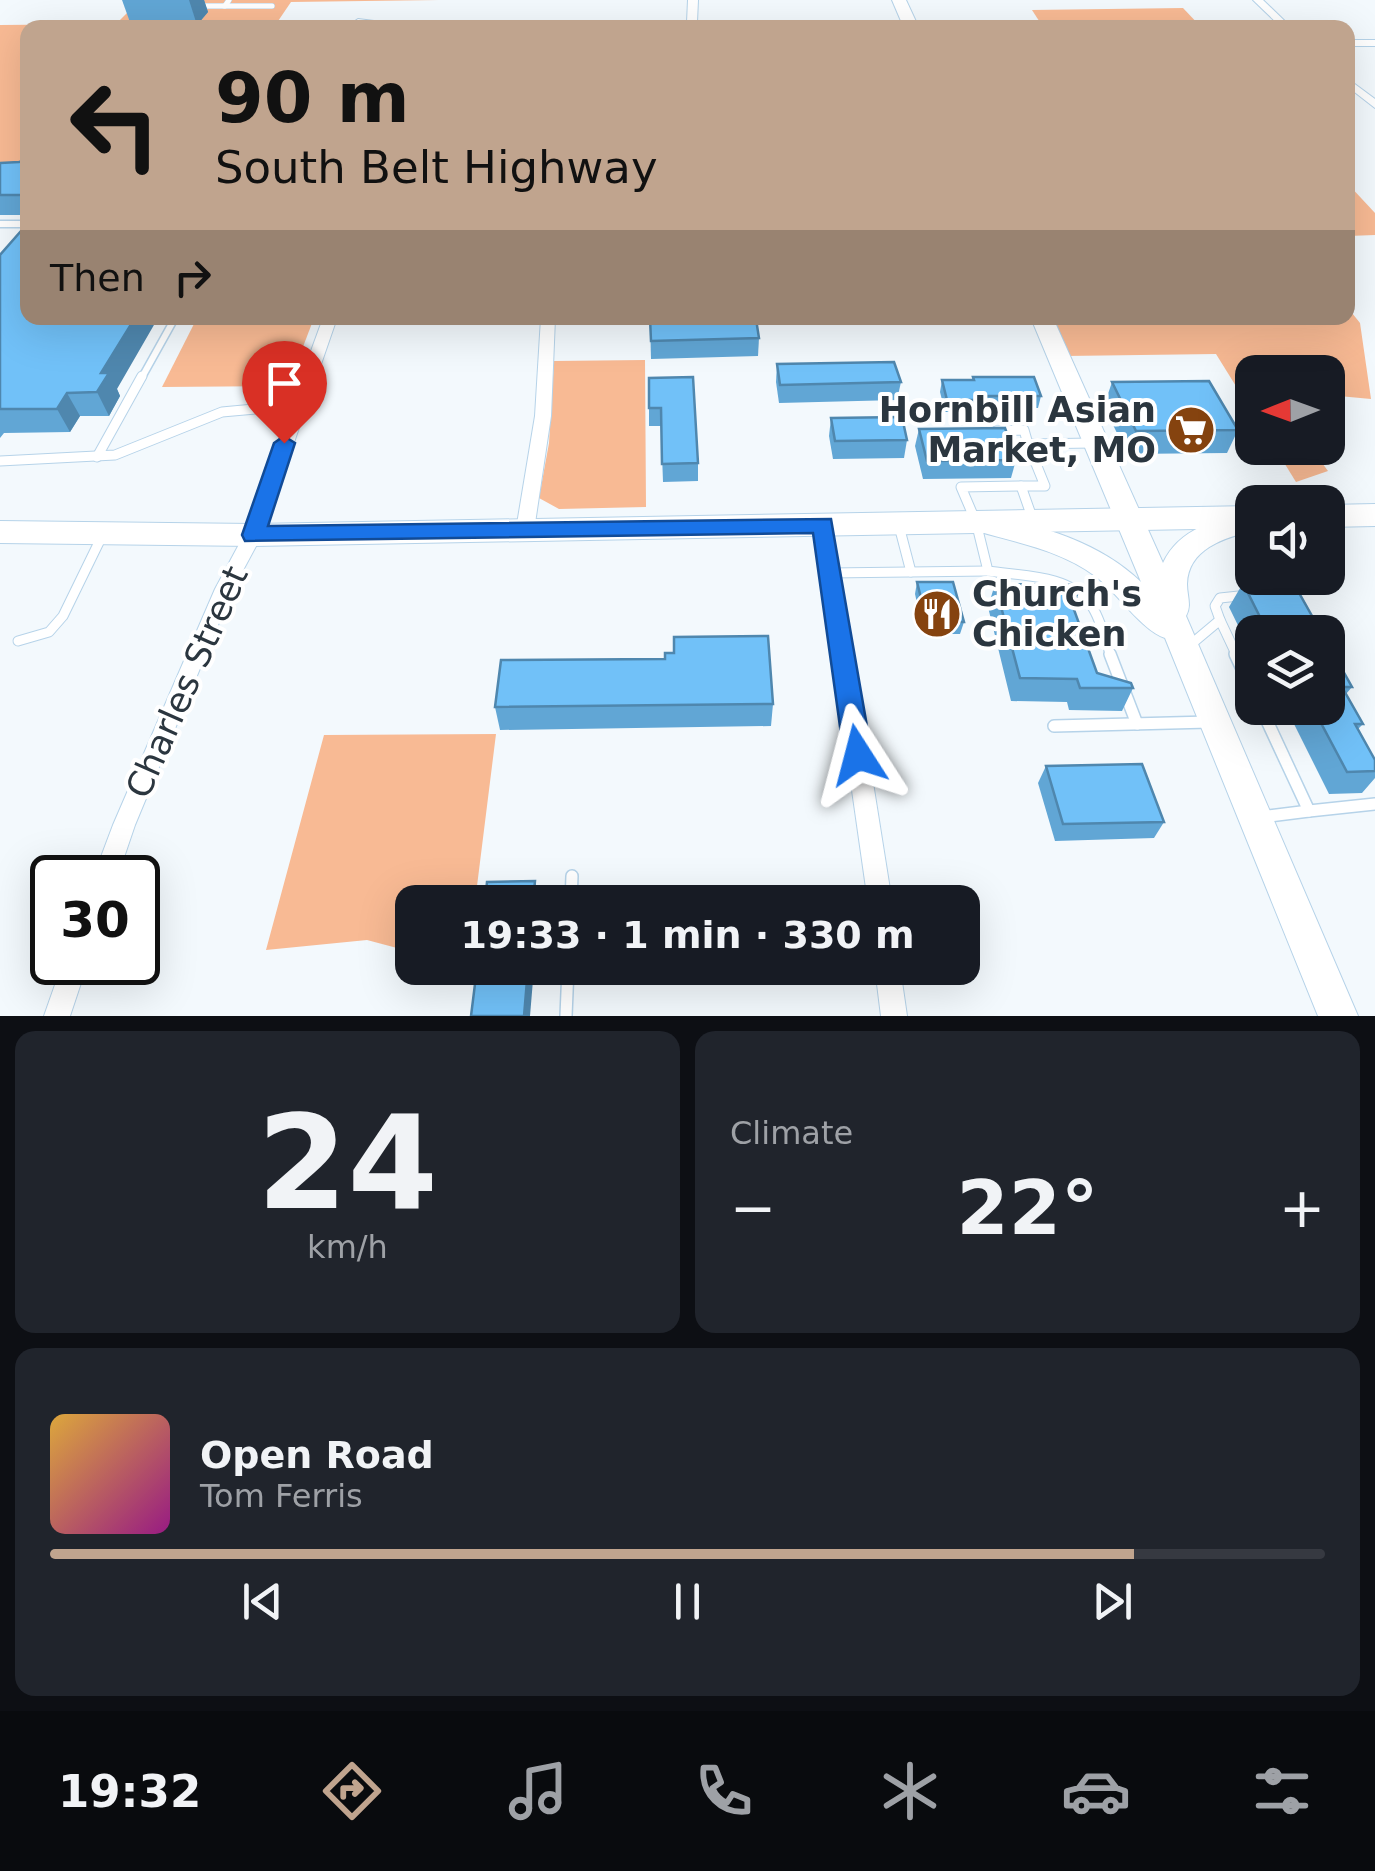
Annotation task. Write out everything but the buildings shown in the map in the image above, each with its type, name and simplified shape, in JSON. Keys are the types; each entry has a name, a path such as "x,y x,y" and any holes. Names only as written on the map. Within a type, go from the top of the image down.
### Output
{"main road":[{"path":"1345,516 1375,515"},
{"path":"0,532 254,535 1235,519"}],"street":[{"path":"1258,0 1279,20"},
{"path":"1355,88 1375,105"},
{"name":"Charles Street","path":"114,855 224,589 254,535 327,325"},
{"path":"525,530 543,416 548,325"},
{"path":"1045,325 1258,818 1338,1016"},
{"path":"976,522 1084,552 1128,583 1185,650"},
{"path":"1185,650 1170,589 1173,568 1184,548 1235,524"},
{"path":"823,525 877,885"},
{"path":"57,1016 68,985"},
{"path":"890,985 894,1016"}],"lane":[{"path":"210,10 227,3"},
{"path":"197,5 272,6"},
{"path":"97,457 172,325"},
{"path":"0,460 97,457 154,442 222,412 298,406"},
{"path":"988,571 976,522 960,487 1045,486 1024,430 991,431"},
{"path":"1028,444 1096,443"},
{"path":"1021,486 1034,521"},
{"path":"898,523 911,572"},
{"path":"18,641 49,632 62,616 103,533"},
{"path":"830,573 988,571 1062,584 1081,593 1092,606 1138,724"},
{"path":"1235,653 1215,606 1220,598 1246,595"},
{"path":"1185,650 1220,620"},
{"path":"1054,726 1217,722"},
{"path":"1269,725 1309,811"},
{"path":"1258,818 1375,804"},
{"path":"572,876 572,885"},
{"path":"566,1016 567,985"}],"shaded area":[{"path":"140,0 439,0 291,2 279,20 120,20"},
{"path":"1183,8 1194,20 1038,20 1032,10"},
{"path":"0,25 20,25 20,167 0,168"},
{"path":"1355,192 1375,213 1375,235 1355,236"},
{"path":"1355,317 1360,323 1371,399 1345,397 1345,355 1235,355 1235,385 1216,354 1065,356 1053,325 1355,325"},
{"path":"193,325 311,325 288,386 162,387"},
{"path":"645,360 646,507 559,509 539,498 549,443 554,361"},
{"path":"1286,465 1324,465 1328,471 1296,482"},
{"path":"496,734 477,885 395,885 395,947 367,940 266,950 324,735"}],"place":[{"name":"Hornbill Asian Market, MO","path":"1191,430"},
{"name":"Church's Chicken","path":"937,614"}],"route":[{"path":"284,443 254,535 823,525 858,755"}]}
